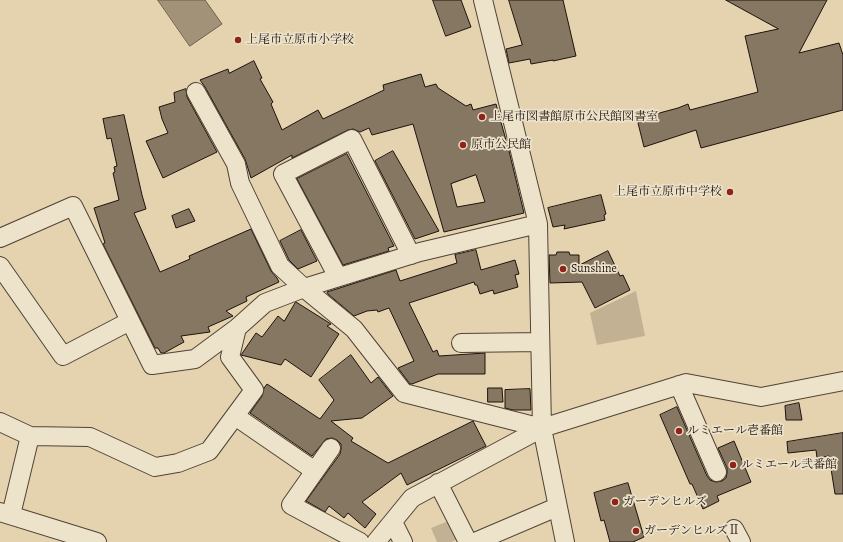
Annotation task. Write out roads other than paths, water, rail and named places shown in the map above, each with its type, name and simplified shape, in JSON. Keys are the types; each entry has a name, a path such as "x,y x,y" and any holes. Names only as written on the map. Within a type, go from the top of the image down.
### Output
{"street":[{"path":"483,0 538,224 542,428 565,542"},
{"path":"196,92 236,164 240,183 280,266 354,330 404,393 542,428"},
{"path":"338,278 283,174 352,139 411,255"},
{"path":"0,238 73,206 152,365 195,359 237,328 265,303 304,288 411,255 538,224"},
{"path":"0,266 63,356 130,321"},
{"path":"0,422 30,436 90,437 155,467 178,464 209,451 254,390 230,357 237,328"},
{"path":"461,343 540,342"},
{"path":"376,542 412,498 542,428 686,383 761,397 843,381"},
{"path":"679,385 716,472"},
{"path":"235,416 315,471"},
{"path":"30,436 6,514 97,542"},
{"path":"331,448 291,505 360,542"},
{"path":"438,483 468,542"},
{"path":"475,542 557,507"},
{"path":"393,522 403,542"}],"place":[{"name":"上尾市立原市小学校","path":"238,40"},
{"name":"上尾市図書館原市公民館図書室","path":"482,117"},
{"name":"原市公民館","path":"463,145"},
{"name":"上尾市立原市中学校","path":"730,192"},
{"name":"Sunshine","path":"563,269"},
{"name":"ルミエール壱番館","path":"679,431"},
{"name":"ルミエール弐番館","path":"733,465"},
{"name":"ガーデンヒルズ","path":"615,502"},
{"name":"ガーデンヒルズⅡ","path":"636,531"}]}
